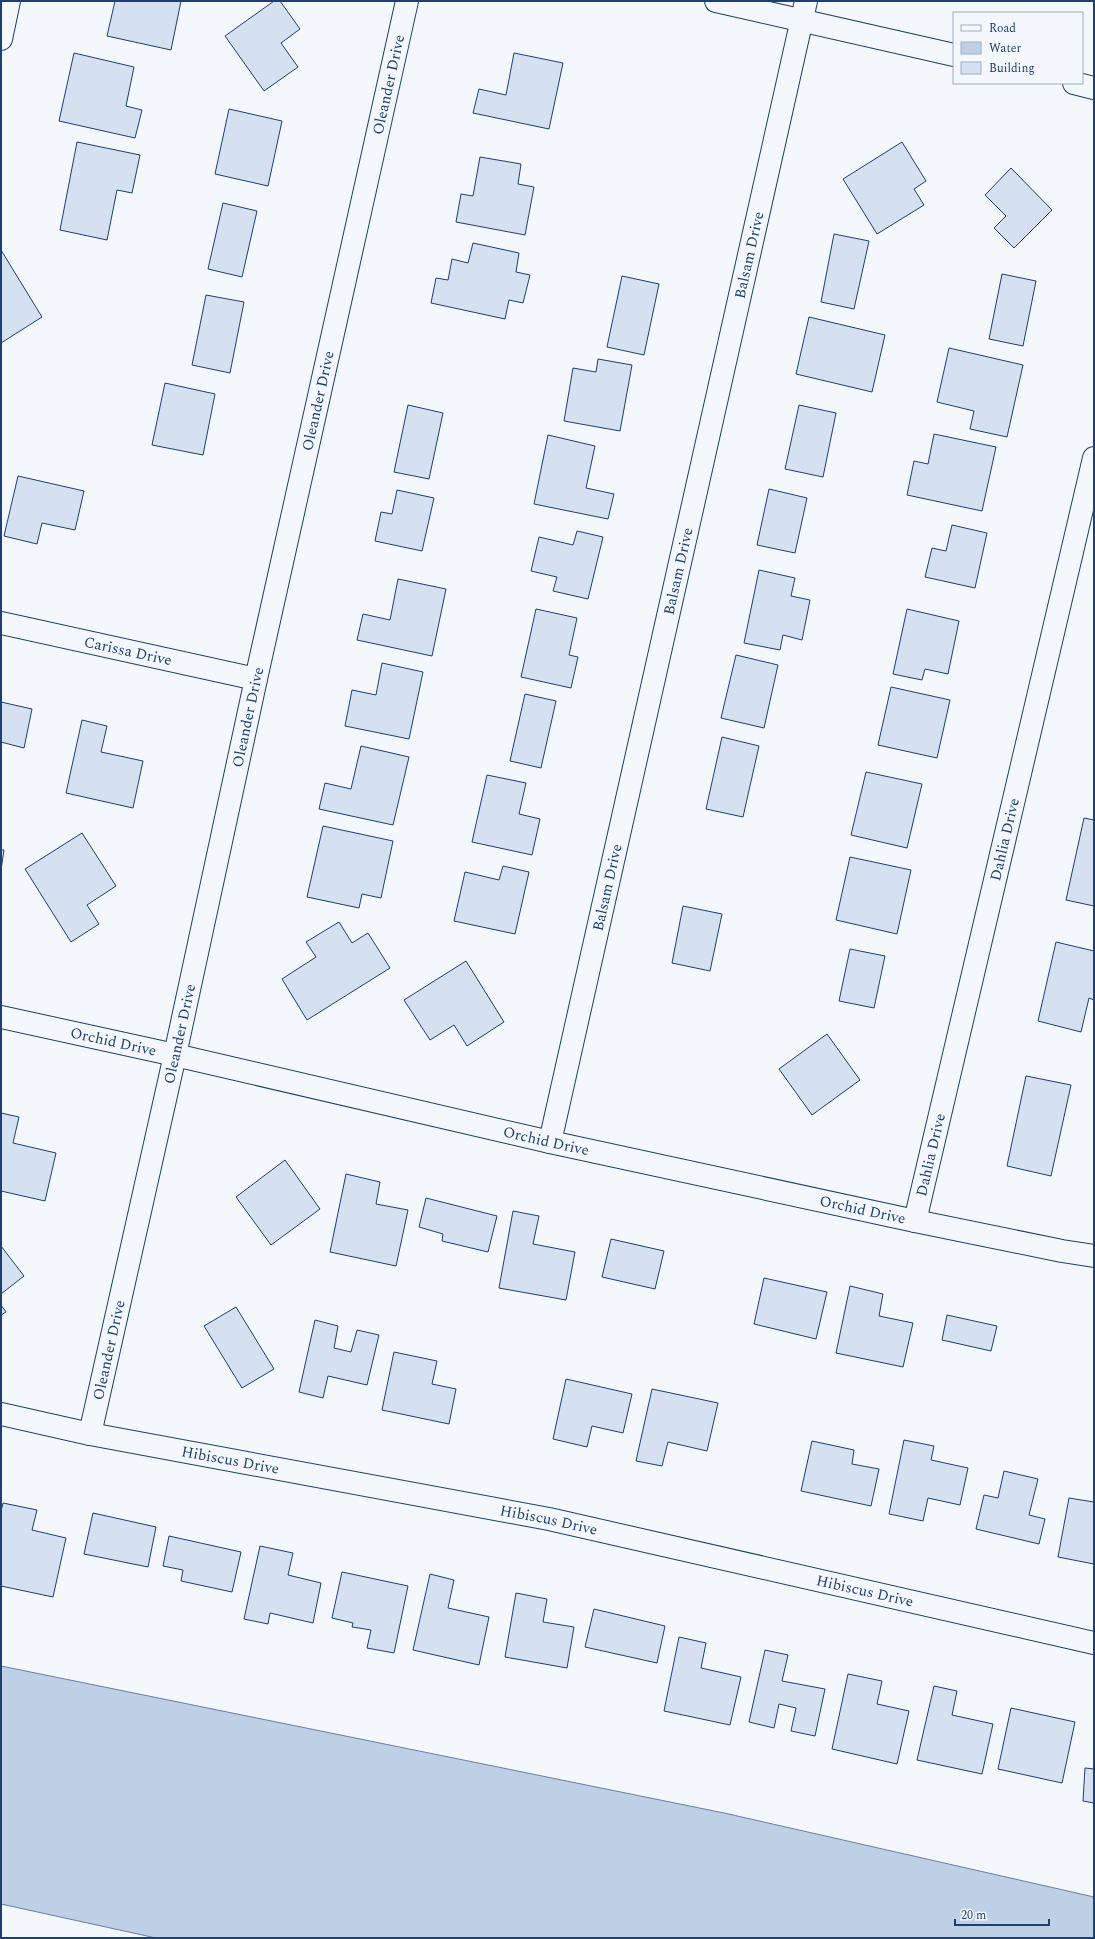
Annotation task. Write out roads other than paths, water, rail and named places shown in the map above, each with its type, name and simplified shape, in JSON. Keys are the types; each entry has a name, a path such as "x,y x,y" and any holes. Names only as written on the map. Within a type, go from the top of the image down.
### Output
{"street":[{"path":"1,39 9,1"},
{"name":"Oleander Drive","path":"90,1434 407,1"},
{"path":"716,1 804,11 953,55"},
{"name":"Balsam Drive","path":"550,1142 804,11"},
{"path":"1078,84 1094,88"},
{"name":"Dahlia Drive","path":"915,1221 1094,458"},
{"name":"Carissa Drive","path":"1,623 256,679"},
{"name":"Orchid Drive","path":"1,1017 175,1055 550,1142 915,1221 1062,1251 1094,1256"},
{"name":"Hibiscus Drive","path":"1,1414 90,1434 548,1520 1094,1643"}],"water":[{"path":"1,1666 724,1813 1094,1897 1094,1938 156,1938 1,1904"}]}
